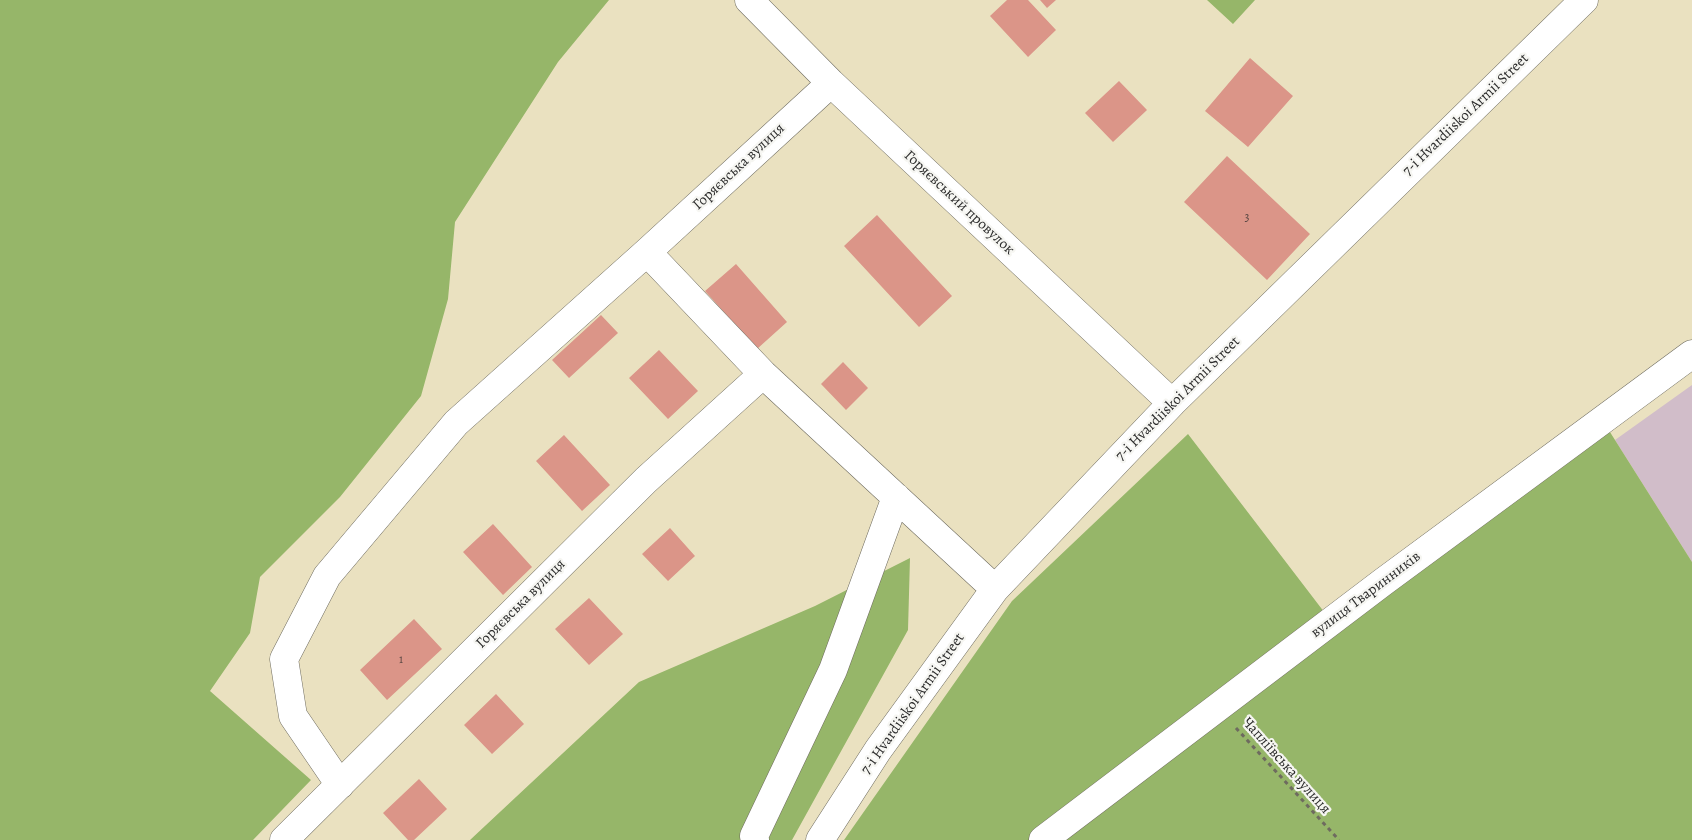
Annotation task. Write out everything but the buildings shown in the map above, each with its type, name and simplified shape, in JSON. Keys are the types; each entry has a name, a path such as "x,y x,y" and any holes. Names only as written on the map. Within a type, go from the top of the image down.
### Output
{"street":[{"name":"Горяєвський провулок","path":"749,0 831,82 1172,403"},
{"name":"7-i Hvardiiskoi Armii Street","path":"820,840 878,750 995,588 1172,403 1584,0"},
{"name":"Горяєвська вулиця","path":"340,785 293,716 284,659 327,576 456,423 647,252 831,82"},
{"path":"647,252 763,374 995,588"},
{"name":"вулиця Тваринників","path":"1043,840 1383,582 1692,354"},
{"name":"Горяєвська вулиця","path":"284,840 646,480 763,374"},
{"path":"755,840 754,836 833,670 896,497"}],"path":[{"name":"Чапліївська вулиця","path":"1217,708 1338,840"}],"shaded area":[{"path":"1692,385 1692,562 1615,440"}],"green space":[{"path":"0,0 609,0 558,62 455,222 448,299 421,396 340,497 260,577 250,633 210,691 311,780 253,840 0,840"},
{"path":"1207,0 1255,0 1233,24"},
{"path":"1603,421 1692,562 1692,840 844,840 1012,601 1188,434 1331,621"},
{"path":"910,558 908,630 792,840 470,840 639,682 815,606"}]}
